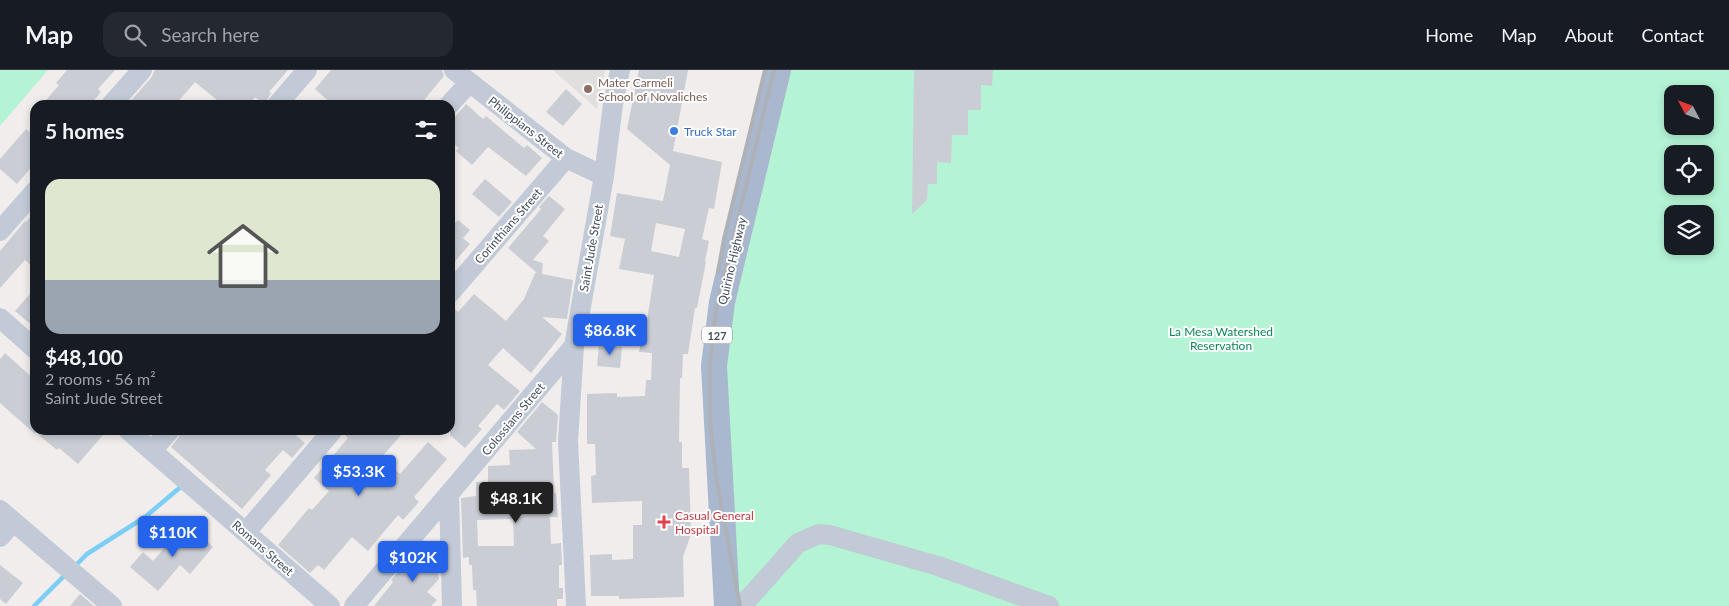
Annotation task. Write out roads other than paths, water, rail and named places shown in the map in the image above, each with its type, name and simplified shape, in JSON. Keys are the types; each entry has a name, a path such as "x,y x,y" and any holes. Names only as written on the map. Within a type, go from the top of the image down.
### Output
{"main road":[{"name":"Quirino Highway","path":"710,606 700,367 708,304 720,239 761,70"},
{"name":"Quirino Highway","path":"727,606 714,366 722,302 778,70"}],"street":[{"path":"115,100 142,70"},
{"path":"281,100 307,70"},
{"name":"Saint Jude Street","path":"576,606 568,441 574,346 604,176 613,104 620,70"},
{"path":"452,100 462,76"},
{"name":"Philippians Street","path":"462,76 566,158 604,176"},
{"name":"Corinthians Street","path":"455,287 566,158"},
{"path":"0,231 30,198"},
{"path":"0,318 30,345"},
{"name":"Colossians Street","path":"354,606 574,346"},
{"name":"Romans Street","path":"134,435 330,606"},
{"path":"152,451 166,435"},
{"path":"246,532 329,435"},
{"path":"449,494 452,606"},
{"path":"0,538 7,516 112,606"},
{"path":"742,606 798,543 820,534 830,535 938,566 1049,606"}],"waterway":[{"path":"74,567 87,554 145,517 183,485"},
{"path":"34,606 66,574"}],"railway":[{"path":"718,272 724,239 765,70"},
{"path":"740,606 716,476 710,422 710,364 716,310 774,70"}],"place":[{"name":"Mater Carmeli School of Novaliches","path":"588,89"},
{"name":"Truck Star","path":"674,131"},
{"name":"Casual General Hospital","path":"664,522"}],"park label":[{"name":"La Mesa Watershed Reservation","path":"1221,338"}]}
